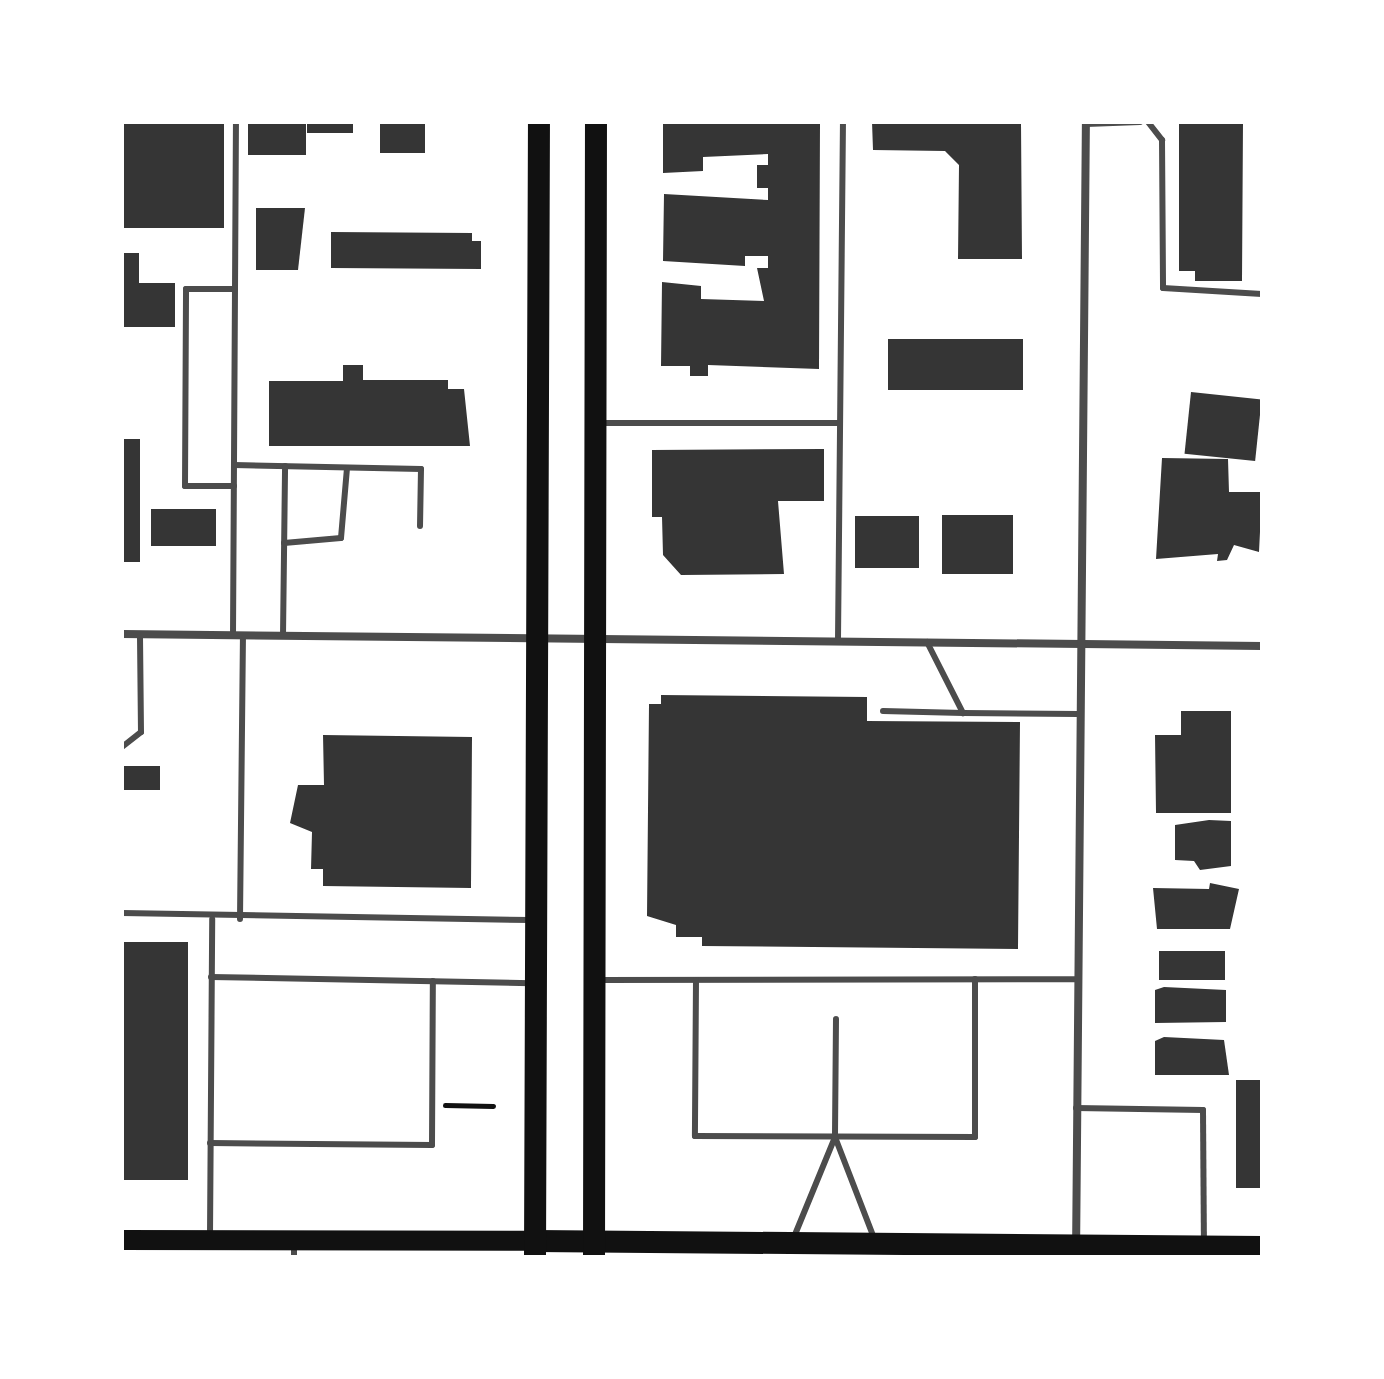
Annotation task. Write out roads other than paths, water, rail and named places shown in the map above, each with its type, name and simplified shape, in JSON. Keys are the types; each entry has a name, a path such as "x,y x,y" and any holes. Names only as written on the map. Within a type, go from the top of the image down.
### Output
{"highway":[{"path":"539,122 535,1249 791,1242 832,1250 876,1245 1076,1252 1262,1247"},
{"path":"594,1249 599,980 591,916 596,122"}],"main road":[{"path":"122,1240 210,1240 294,1248 535,1249"}],"street":[{"path":"1076,1252 1078,714 1086,123"},
{"path":"122,634 1262,646"}],"lane":[{"path":"233,636 236,122"},
{"path":"838,640 843,122"},
{"path":"1086,123 1140,122"},
{"path":"1148,122 1162,140 1163,288 1262,294"},
{"path":"234,486 185,486 186,289 235,289"},
{"path":"594,423 840,423"},
{"path":"234,465 421,469 420,526"},
{"path":"283,636 285,466"},
{"path":"284,543 341,538 347,468"},
{"path":"122,747 141,732 140,634"},
{"path":"240,919 243,636"},
{"path":"927,642 963,713"},
{"path":"883,711 1078,714"},
{"path":"122,913 212,919 536,920"},
{"path":"210,1240 212,919"},
{"path":"211,977 535,983"},
{"path":"696,980 695,1136 975,1137 975,979"},
{"path":"599,980 1077,979"},
{"path":"210,1143 432,1145 433,981"},
{"path":"836,1019 835,1137 876,1245"},
{"path":"1076,1108 1203,1110 1204,1247"},
{"path":"791,1242 835,1137"}]}
